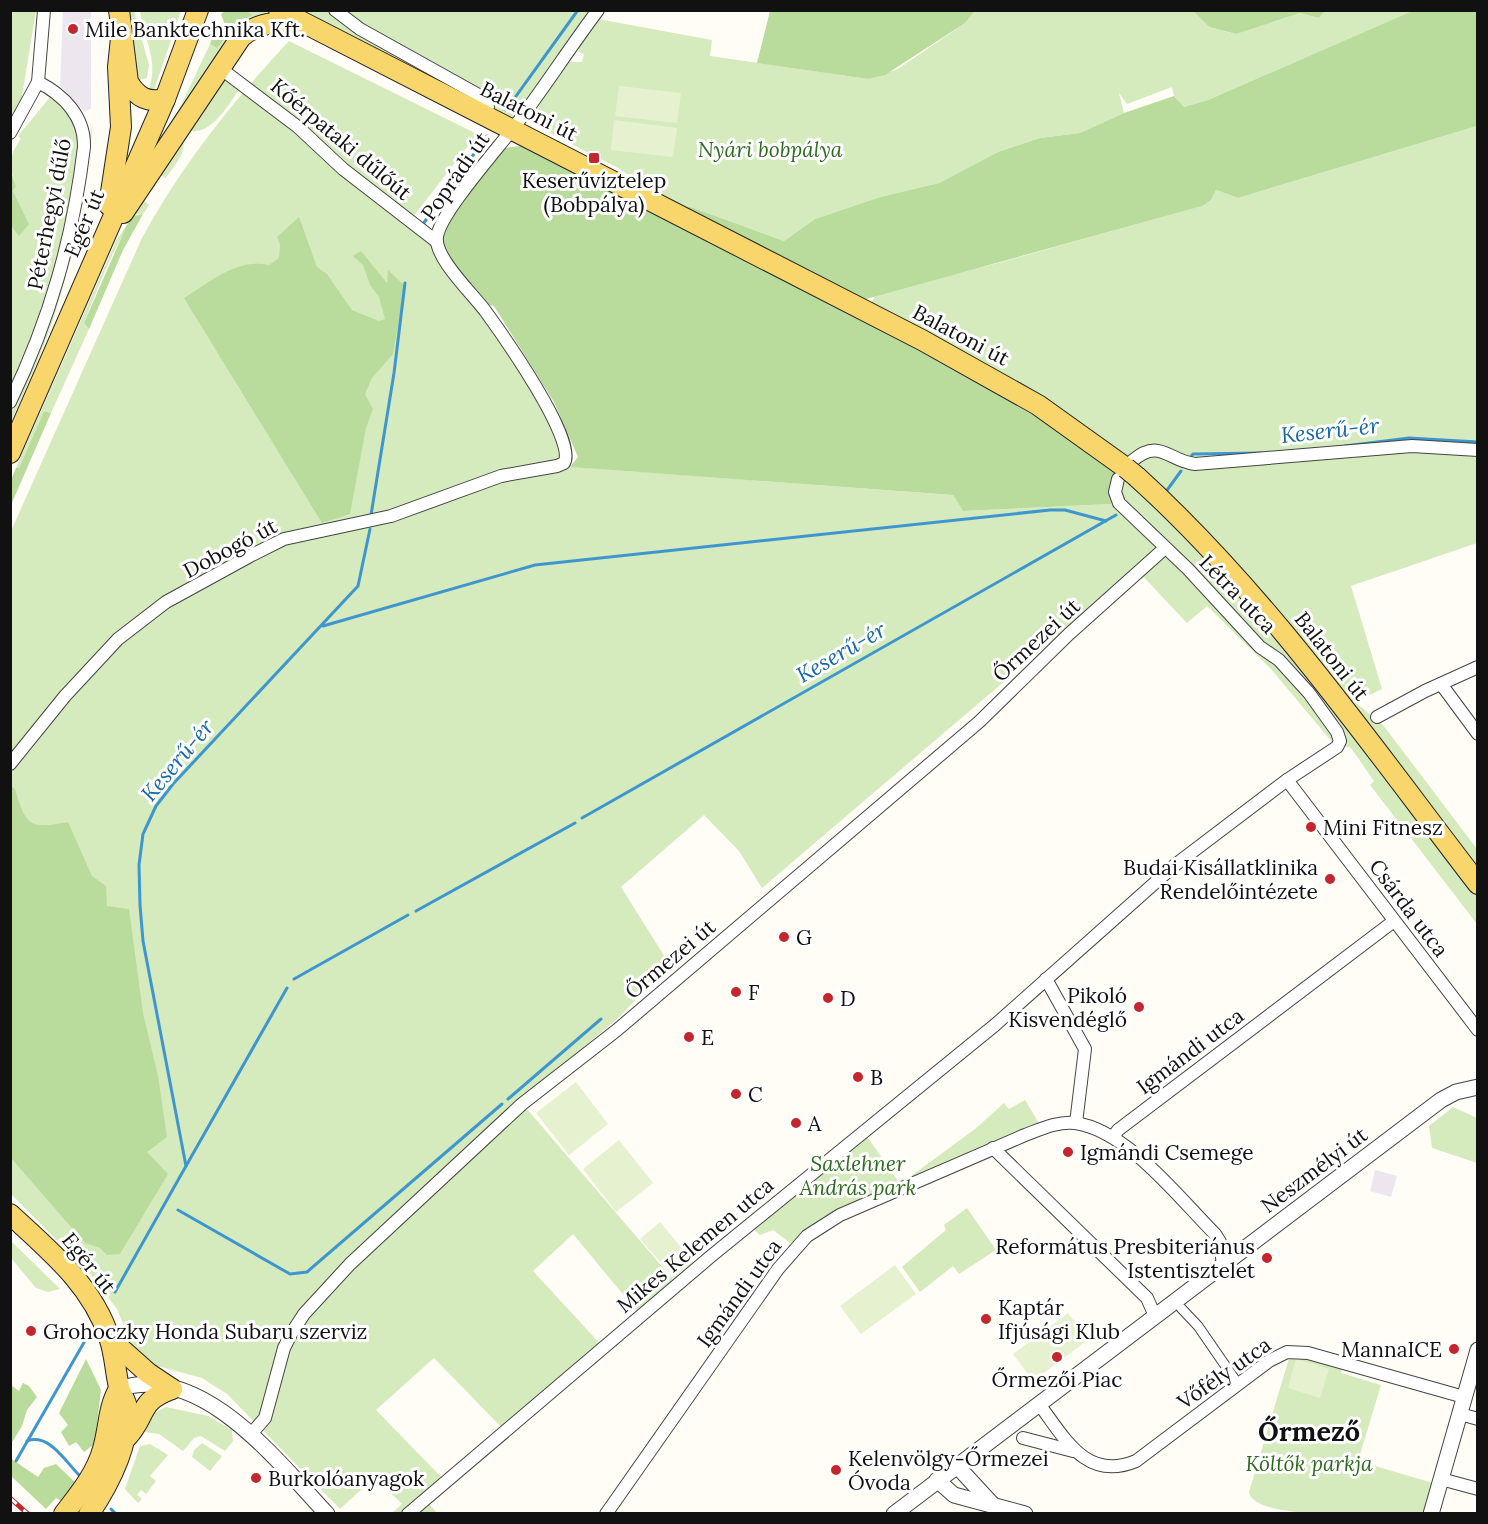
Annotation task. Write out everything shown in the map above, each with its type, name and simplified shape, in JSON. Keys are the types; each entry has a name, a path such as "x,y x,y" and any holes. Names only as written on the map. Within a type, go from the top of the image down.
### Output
{"main road":[{"path":"119,10 128,82 133,90 148,100 165,99"},
{"name":"Egér út","path":"10,453 165,99 198,10"},
{"name":"Balatoni út","path":"279,10 995,380 1071,426 1126,469 1205,541 1306,677 1478,884"},
{"path":"292,10 311,27"},
{"path":"100,244 242,36 255,27 270,22 311,27"},
{"path":"100,244 119,151 121,108 118,68 121,38"},
{"name":"Egér út","path":"10,1214 75,1277 99,1314 110,1338 119,1389 127,1409 122,1444 108,1481 88,1514"},
{"path":"110,1338 148,1373 172,1389"},
{"name":"Egér út","path":"64,1514 96,1468 107,1434 112,1400 119,1389"},
{"path":"122,1444 132,1432 144,1407 154,1395 172,1389"}],"street":[{"path":"10,133 38,82 44,10"},
{"path":"335,10 360,30 483,98 488,107 484,114"},
{"name":"Poprádi út","path":"564,463 567,452 553,417 518,358 486,310 446,262 436,241 438,230 444,221 598,10"},
{"name":"Kőérpataki dűlőút","path":"220,68 298,127 343,169 436,241"},
{"name":"Péterhegyi dűlő","path":"10,402 40,337 56,290 66,254 84,147 84,131 78,116 51,89 38,82"},
{"path":"1126,469 1142,453 1151,450 1163,451 1195,464 1412,447 1478,450"},
{"name":"Dobogó út","path":"10,764 65,696 118,639 149,613 284,539 391,516 501,476 564,463"},
{"name":"Létra utca","path":"1126,469 1115,492 1119,503 1188,569 1260,647 1306,677 1337,732 1340,741 1337,747 1287,780"},
{"name":"Őrmezei út","path":"251,1434 265,1418 284,1348 291,1334 304,1314 350,1264 522,1104 617,1030 979,722 1069,634 1165,548"},
{"path":"1377,717 1478,667"},
{"path":"1441,684 1478,734"},
{"name":"Csárda utca","path":"1287,780 1478,1030"},
{"name":"Mikes Kelemen utca","path":"408,1514 703,1263 995,1025 1175,865 1287,780"},
{"name":"Igmándi utca","path":"606,1514 778,1269 807,1236 840,1215 1056,1124 1076,1123 1113,1137 1118,1130 1394,921"},
{"path":"1046,979 1085,1049 1076,1123"},
{"name":"Neszmélyi út","path":"894,1514 1442,1100 1456,1092 1478,1087"},
{"path":"1113,1137 1134,1153 1220,1242 1242,1251"},
{"path":"993,1149 1147,1298 1155,1316"},
{"path":"1220,1242 1223,1265"},
{"path":"1181,1308 1198,1326 1238,1384"},
{"path":"1431,1514 1478,1350"},
{"name":"Vőfély utca","path":"1073,1451 1084,1458 1113,1466 1127,1465 1136,1461 1281,1353 1295,1351 1464,1397"},
{"path":"119,1389 139,1384 172,1389 215,1405 251,1434 327,1514"},
{"path":"1039,1404 1073,1451"},
{"path":"1460,1414 1478,1419"},
{"path":"1023,1438 1073,1451"},
{"path":"975,1485 975,1471 985,1444"},
{"path":"957,1466 992,1504"},
{"path":"1441,1479 1478,1489"},
{"path":"937,1480 954,1495 1025,1514"}],"shaded area":[{"path":"63,11 91,11 91,108 85,112 60,86"},
{"path":"1375,1170 1397,1176 1391,1197 1370,1191"}],"green space":[{"path":"770,10 975,11 965,23 885,75 868,79 757,63"},
{"path":"11,11 36,11 21,102 11,122"},
{"path":"130,11 134,11 149,65 147,78 137,81"},
{"path":"140,11 181,11 153,93 148,92 152,61"},
{"path":"225,11 247,11 252,15 236,25 217,48 210,44 213,35 221,32 225,25 221,14"},
{"path":"247,11 263,11 271,15 173,122 210,44 217,48 236,25 251,15"},
{"path":"304,11 333,11 482,103 424,77 400,61"},
{"path":"339,11 598,11 513,129 487,107"},
{"name":"Nyári bobpálya","path":"975,11 1193,11 1209,27 1235,34 1300,13 1319,18 1325,11 1412,11 1208,100 1184,107 1174,96 1172,87 1127,104 1119,93 1124,113 1080,133 1040,138 998,152 939,183 880,197 815,219 784,241 691,207 685,207 650,189 618,168 529,122 566,62 582,62 584,54 579,52 578,46 598,19 712,40 710,56 868,79 898,69 965,23"},
{"path":"1193,11 1325,11 1319,18 1300,13 1236,34 1209,27"},
{"path":"1412,11 1477,11 1477,126 1238,198 1216,190 1211,200 1202,206 866,299 837,287 685,207 691,207 784,241 815,219 880,197 939,183 998,152 1040,138 1080,133 1124,113 1174,96 1184,107 1208,100"},
{"path":"289,41 477,134 407,225 431,244 498,334 565,442 558,466 953,495 963,511 1111,504 1109,491 1112,479 1128,460 866,312 876,294 998,263 1201,206 1211,200 1216,190 1238,198 1477,126 1477,543 1351,586 1382,689 1355,702 1383,725 1477,849 1477,924 1370,785 1374,781 1351,748 1333,743 1271,669 1207,606 1187,623 1136,569 762,888 739,851 704,815 621,887 670,965 618,1018 520,1101 678,1285 641,1316 573,1234 533,1271 604,1348 505,1431 434,1358 376,1410 446,1482 425,1499 437,1513 392,1513 402,1504 375,1477 340,1509 227,1394 202,1378 150,1364 132,1346 117,1309 91,1275 11,1194 11,531 142,238 157,211 209,135"},
{"path":"227,80 241,87 219,118 204,129 188,130 220,81"},
{"path":"619,86 681,93 677,123 615,116"},
{"path":"51,96 75,122 80,138 80,152 49,290 32,339 10,388 10,226 13,229 29,224 13,191 16,186 11,161 21,139 18,136"},
{"path":"614,120 677,128 673,157 611,150"},
{"path":"93,123 82,205 64,285 47,337 11,422 11,409 38,352"},
{"path":"183,140 183,150 175,165 166,178 160,175 151,188"},
{"path":"520,146 918,349 1038,418 1116,473 1110,484 1111,504 963,511 953,495 570,467 578,457 554,402 494,306 484,304 441,247 458,207 476,182 505,148"},
{"path":"11,172 16,186 13,191 29,224 19,236 11,226"},
{"path":"143,200 149,205 143,214 136,214 113,253 84,323 89,329 51,413 44,411 19,468 16,468 116,241"},
{"path":"143,214 123,250 89,329 84,323 126,227 133,216"},
{"path":"299,217 317,267 327,274 352,310 379,321 385,319 379,297 370,285 363,265 353,256 361,251 387,283 388,270 405,286 393,354 372,378 365,394 373,409 366,428 350,514 322,523 184,298 235,268 257,264 269,265 279,258 280,245 277,237"},
{"path":"44,411 51,413 11,505 11,480 16,468 19,468"},
{"path":"11,786 15,789 23,811 31,822 45,825 68,822 92,876 106,886 107,906 129,909 143,1013 158,1076 167,1137 147,1152 168,1174 120,1254 107,1255 100,1248 85,1243 11,1158"},
{"path":"576,1082 608,1124 569,1155 536,1113"},
{"name":"Saxlehner András park","path":"1025,1100 1040,1125 796,1242 790,1243 773,1230 760,1235 752,1228 866,1135 898,1181 911,1176 975,1129 1004,1103 1009,1109"},
{"path":"1453,1107 1477,1118 1477,1163 1432,1148 1429,1126"},
{"path":"619,1140 653,1183 616,1212 583,1169"},
{"path":"967,1208 996,1250 959,1274 953,1266 920,1292 902,1267 946,1230 944,1225"},
{"path":"660,1222 695,1264 676,1280 640,1239"},
{"path":"11,1241 60,1289 48,1292 36,1288 11,1258"},
{"path":"895,1265 916,1294 861,1334 840,1306"},
{"path":"1068,1313 1088,1340 1033,1381 1013,1354"},
{"name":"Költők parkja","path":"1290,1355 1343,1365 1341,1373 1381,1385 1358,1461 1433,1483 1424,1513 1328,1514 1274,1508 1257,1502 1249,1492"},
{"path":"86,1359 101,1390 93,1445 84,1452 76,1442 69,1446 61,1432 68,1425 59,1413"},
{"path":"1296,1359 1329,1369 1320,1398 1288,1388"},
{"path":"23,1383 29,1386 37,1397 27,1410 22,1426 11,1444 11,1385 19,1391"},
{"path":"166,1407 208,1416 232,1430 233,1441 225,1451 201,1436 194,1438 183,1451 159,1434 145,1432 152,1414"},
{"path":"202,1443 222,1456 210,1471 192,1457 194,1450"},
{"path":"150,1444 168,1455 150,1476 156,1481 146,1494 141,1490 137,1495 142,1499 138,1503 125,1489 140,1446"},
{"path":"10,1458 38,1477 44,1468 56,1464 76,1483 61,1501 56,1498 46,1509 11,1476"}],"waterway":[{"name":"Keserű-ér","path":"506,110 578,10"},
{"name":"Keserű-ér","path":"423,224 487,136"},
{"name":"Keserű-ér","path":"371,515 394,373 405,283"},
{"name":"Keserű-ér","path":"1345,446 1409,438 1478,442"},
{"name":"Keserű-ér","path":"1189,459 1193,454 1261,453"},
{"name":"Keserű-ér","path":"1165,493 1181,471"},
{"path":"323,626 535,565 1050,510 1065,510 1106,521"},
{"name":"Keserű-ér","path":"582,818 1116,515"},
{"name":"Keserű-ér","path":"115,1292 186,1166 143,941 139,865 143,834 156,806 173,784 358,586 370,529"},
{"name":"Keserű-ér","path":"416,911 575,823"},
{"name":"Keserű-ér","path":"294,979 408,915"},
{"name":"Keserű-ér","path":"186,1166 287,988"},
{"path":"508,1099 601,1019"},
{"path":"178,1210 290,1274 307,1272 502,1104"},
{"name":"Keserű-ér","path":"16,1461 86,1339"},
{"path":"27,1441 42,1441 49,1445 79,1475"},
{"path":"111,1509 116,1514"}],"railway":[{"path":"10,1498 28,1514"}],"place":[{"name":"Mile Banktechnika Kft.","path":"73,29"},
{"name":"Keserűvíztelep (Bobpálya)","path":"594,158"},
{"name":"Mini Fitnesz","path":"1311,827"},
{"name":"Budai Kisállatklinika Rendelőintézete","path":"1330,879"},
{"name":"G","path":"784,937"},
{"name":"F","path":"736,992"},
{"name":"D","path":"828,998"},
{"name":"Pikoló Kisvendéglő","path":"1139,1007"},
{"name":"E","path":"689,1037"},
{"name":"B","path":"858,1077"},
{"name":"C","path":"736,1094"},
{"name":"A","path":"796,1123"},
{"name":"Igmándi Csemege","path":"1068,1152"},
{"name":"Református Presbiteriánus Istentisztelet","path":"1267,1258"},
{"name":"Kaptár Ifjúsági Klub","path":"986,1319"},
{"name":"Grohoczky Honda Subaru szerviz","path":"31,1331"},
{"name":"MannaICE","path":"1454,1349"},
{"name":"Őrmezői Piac","path":"1057,1357"},
{"name":"Kelenvölgy-Őrmezei Óvoda","path":"836,1470"},
{"name":"Burkolóanyagok","path":"256,1478"}],"district":[{"name":"Őrmező","path":"1309,1431"}]}
